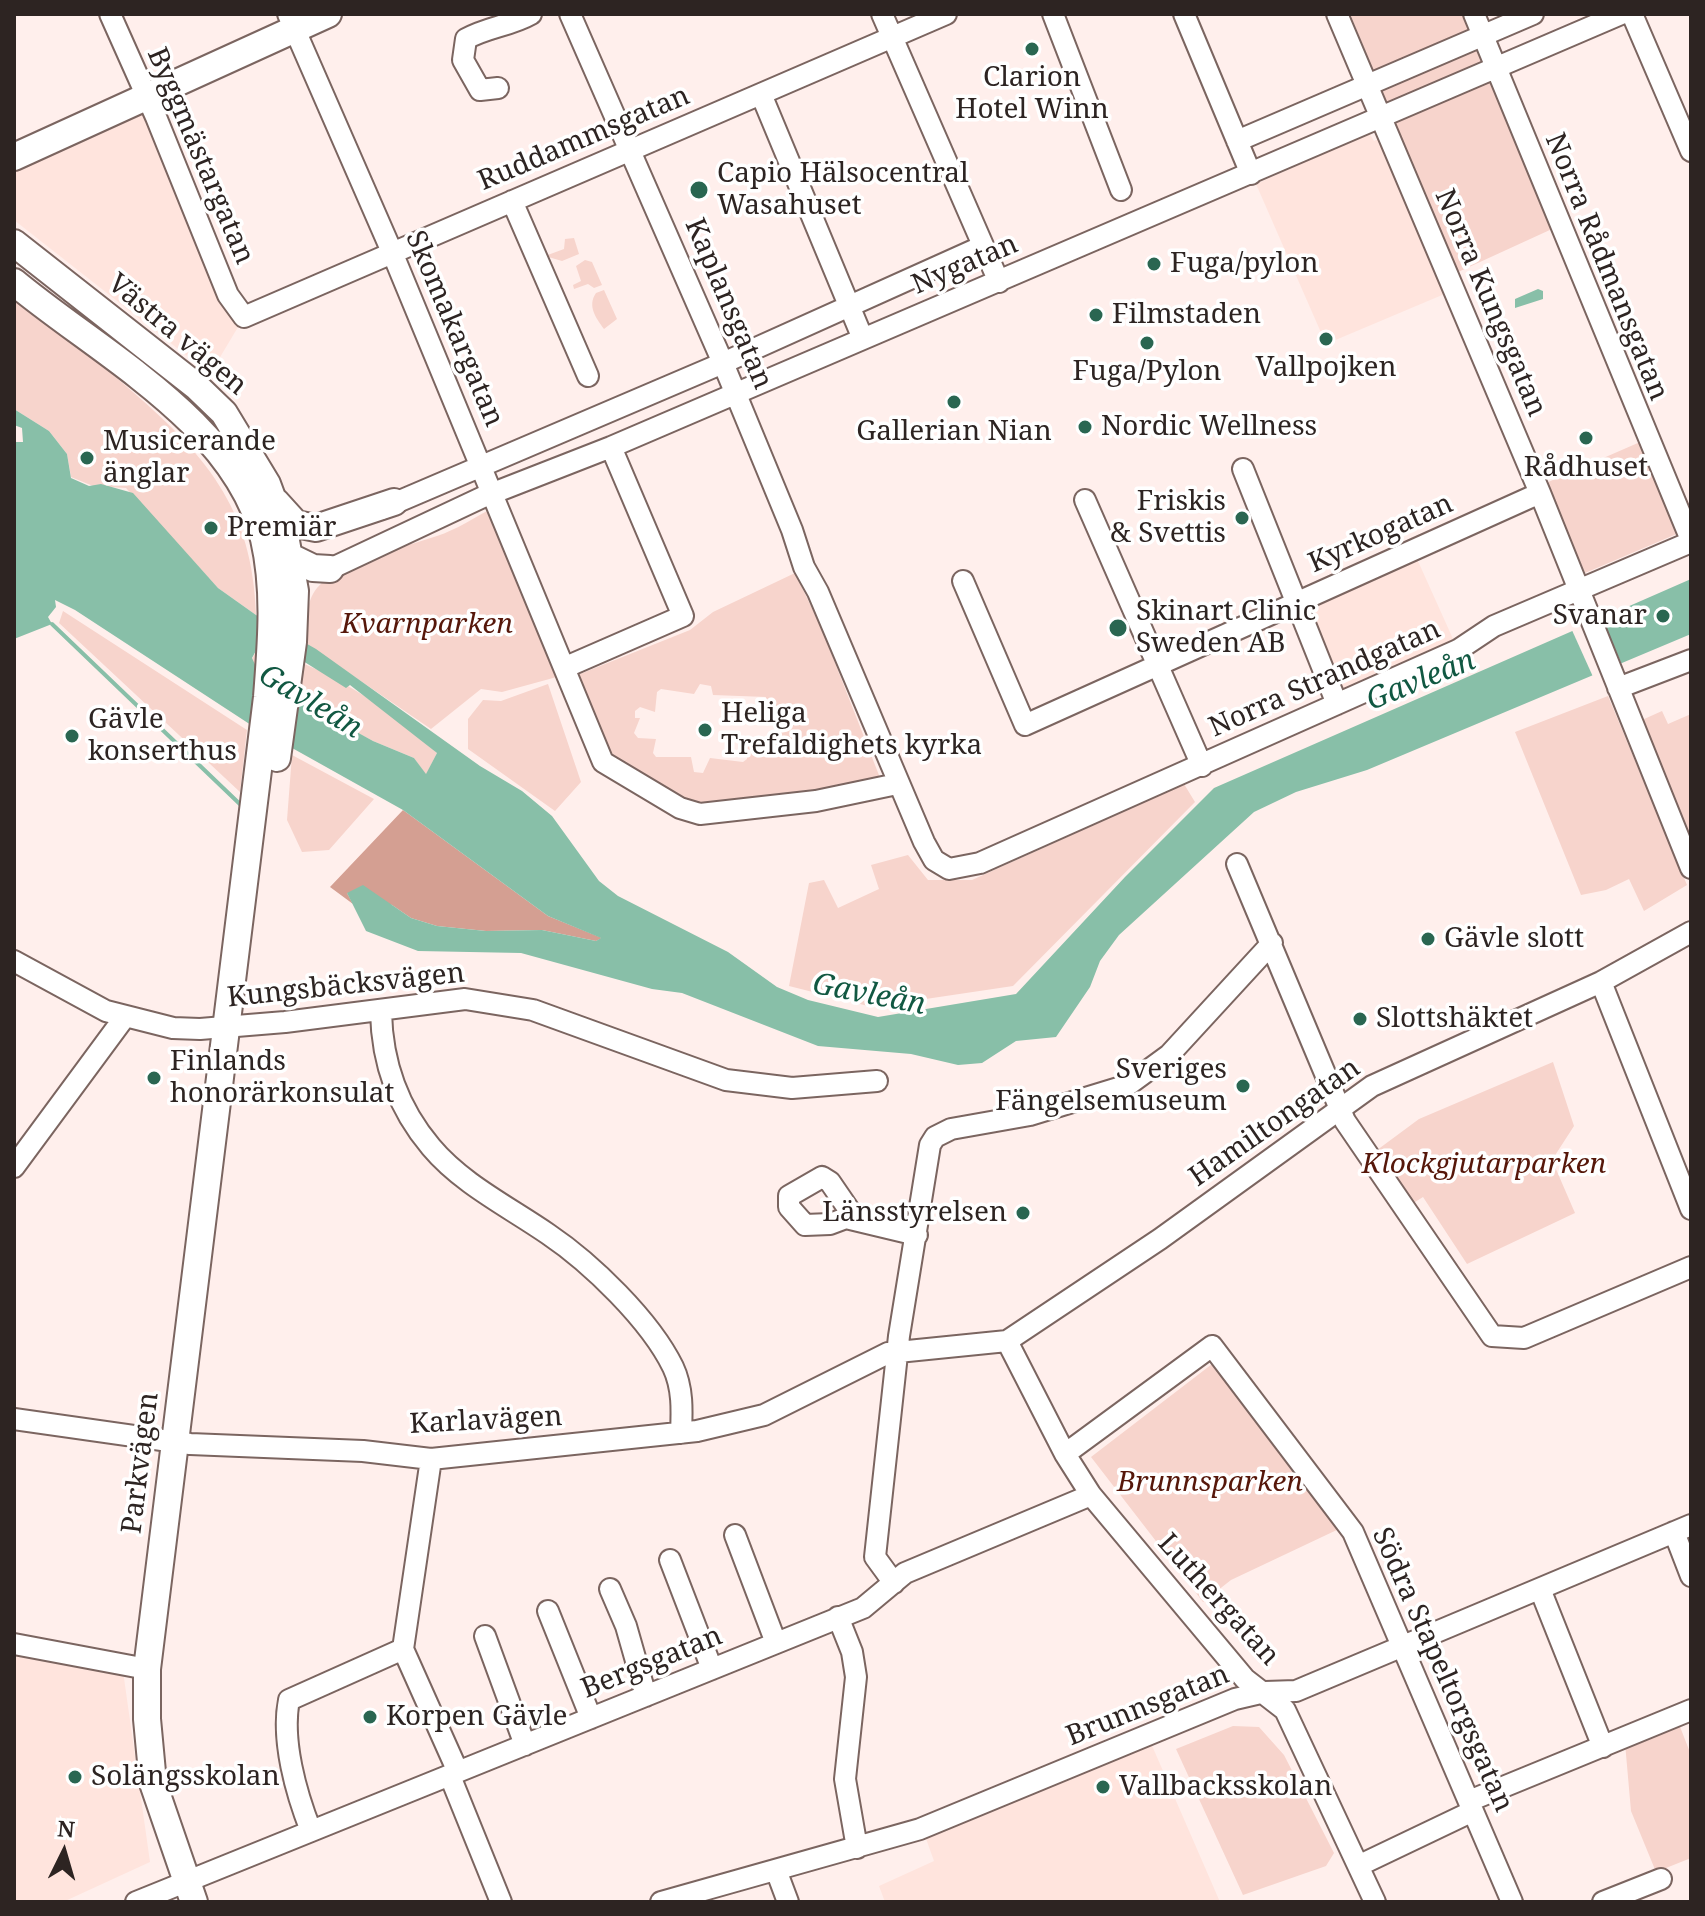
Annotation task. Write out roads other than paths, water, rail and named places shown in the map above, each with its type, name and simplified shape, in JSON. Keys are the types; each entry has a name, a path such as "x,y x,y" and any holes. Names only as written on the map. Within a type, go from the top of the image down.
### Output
{"main road":[{"path":"14,141 194,73 291,21 328,14"},
{"path":"14,157 144,93"},
{"name":"Västra vägen","path":"14,243 196,386 224,413 255,462 274,500 290,558"},
{"name":"Västra vägen","path":"14,282 178,409 219,452 238,482 264,538"},
{"path":"274,500 296,524 316,528 394,502"},
{"path":"264,538 290,558 313,568 301,589"},
{"path":"264,538 301,589"},
{"path":"290,558 314,544"},
{"path":"290,558 301,589"},
{"name":"Parkvägen","path":"191,1892 153,1783 147,1719 147,1669 228,1027 230,983 254,867 267,697 301,589"}],"street":[{"name":"Byggmästargatan","path":"110,14 228,295 244,317"},
{"path":"498,88 480,90 463,60 466,39 483,29 515,23 531,14"},
{"name":"Kaplansgatan","path":"570,14 723,363 792,530 813,563 818,592 897,784 934,860 949,869 980,863"},
{"path":"882,14 999,282"},
{"name":"Ruddammsgatan","path":"244,317 946,14"},
{"path":"1053,14 1121,190"},
{"path":"1184,14 1251,174"},
{"name":"Norra Kungsgatan","path":"1337,14 1540,493 1691,868"},
{"name":"Norra Rådmansgatan","path":"1474,14 1691,541"},
{"path":"1237,141 1533,14"},
{"name":"Nygatan","path":"301,589 492,493 611,447 1621,14"},
{"path":"1632,14 1691,151"},
{"name":"Skomakargatan","path":"291,21 392,252 566,667"},
{"path":"761,94 863,339"},
{"path":"512,201 588,376"},
{"name":"Nygatan","path":"314,544 394,502 723,363 983,246"},
{"path":"611,447 683,616 566,667 603,762 680,808 700,814 816,801 897,784"},
{"path":"1243,469 1337,704"},
{"name":"Kyrkogatan","path":"963,581 1025,725 1540,493"},
{"path":"1085,500 1202,766"},
{"name":"Norra Strandgatan","path":"980,863 1458,650 1494,626 1691,541"},
{"path":"1616,682 1691,660"},
{"path":"1237,864 1362,1150 1445,1263 1492,1336 1524,1338 1691,1267"},
{"name":"Hamiltongatan","path":"898,1351 1007,1341 1160,1239 1372,1086 1601,982 1691,932"},
{"path":"894,1583 875,1557 898,1351 930,1145 935,1137 951,1129 1030,1115 1128,1085 1169,1055 1272,943"},
{"name":"Kungsbäcksvägen","path":"14,961 124,1018 173,1028 228,1027 354,1012 381,1012 465,999 485,1000 533,1010 726,1080 792,1088 877,1081"},
{"path":"1601,982 1691,1209"},
{"path":"381,1012 381,1042 397,1095 430,1146 479,1188 569,1251 633,1312 674,1369 682,1405 681,1433"},
{"path":"14,1167 124,1018"},
{"path":"856,1220 917,1235"},
{"name":"Luthergatan","path":"1007,1341 1065,1454 1091,1495 1245,1679 1285,1710 1375,1902"},
{"name":"Södra Stapeltorgsgatan","path":"1065,1454 1212,1346 1353,1532 1512,1902"},
{"name":"Karlavägen","path":"14,1419 175,1443 363,1451 431,1459 681,1433 764,1415 872,1359 898,1351"},
{"path":"431,1459 403,1649 454,1774 501,1902"},
{"name":"Bergsgatan","path":"136,1902 191,1892 311,1831 863,1608 905,1573 1091,1495"},
{"path":"1682,1528 1691,1576"},
{"name":"Brunnsgatan","path":"661,1902 920,1829 1235,1699 1265,1692 1296,1691 1682,1528"},
{"path":"735,1535 776,1643"},
{"path":"670,1560 712,1669"},
{"path":"610,1589 626,1626 646,1696"},
{"path":"1540,1589 1603,1747"},
{"path":"548,1611 591,1718"},
{"path":"838,1617 852,1652 856,1677 845,1779 857,1848"},
{"path":"485,1636 525,1745"},
{"path":"14,1644 147,1669"},
{"path":"311,1831 301,1806 285,1717 289,1700 403,1649"},
{"path":"1360,1865 1471,1806 1691,1710"},
{"path":"776,1870 788,1902"},
{"path":"1603,1902 1661,1879"}],"waterway":[{"path":"52,624 244,808"}],"place":[{"name":"Clarion Hotel Winn","path":"1032,49"},
{"name":"Capio Hälsocentral Wasahuset","path":"699,190"},
{"name":"Fuga/pylon","path":"1154,264"},
{"name":"Filmstaden","path":"1096,315"},
{"name":"Vallpojken","path":"1326,339"},
{"name":"Fuga/Pylon","path":"1147,343"},
{"name":"Gallerian Nian","path":"954,402"},
{"name":"Nordic Wellness","path":"1085,427"},
{"name":"Rådhuset","path":"1586,438"},
{"name":"Musicerande änglar","path":"87,458"},
{"name":"Friskis & Svettis","path":"1242,518"},
{"name":"Premiär","path":"211,528"},
{"name":"Svanar","path":"1663,616"},
{"name":"Skinart Clinic Sweden AB","path":"1118,628"},
{"name":"Heliga Trefaldighets kyrka","path":"705,730"},
{"name":"Gävle konserthus","path":"72,736"},
{"name":"Gävle slott","path":"1428,939"},
{"name":"Slottshäktet","path":"1360,1019"},
{"name":"Finlands honorärkonsulat","path":"154,1078"},
{"name":"Sveriges Fängelsemuseum","path":"1243,1086"},
{"name":"Länsstyrelsen","path":"1023,1213"},
{"name":"Korpen Gävle","path":"370,1717"},
{"name":"Solängsskolan","path":"75,1777"},
{"name":"Vallbacksskolan","path":"1103,1787"}],"park label":[{"name":"Kvarnparken","path":"427,625"},
{"name":"Klockgjutarparken","path":"1484,1165"},
{"name":"Brunnsparken","path":"1210,1483"}],"water label":[{"name":"Gavleån","path":"1421,681"},
{"name":"Gavleån","path":"310,702"},
{"name":"Gavleån","path":"869,995"}]}
